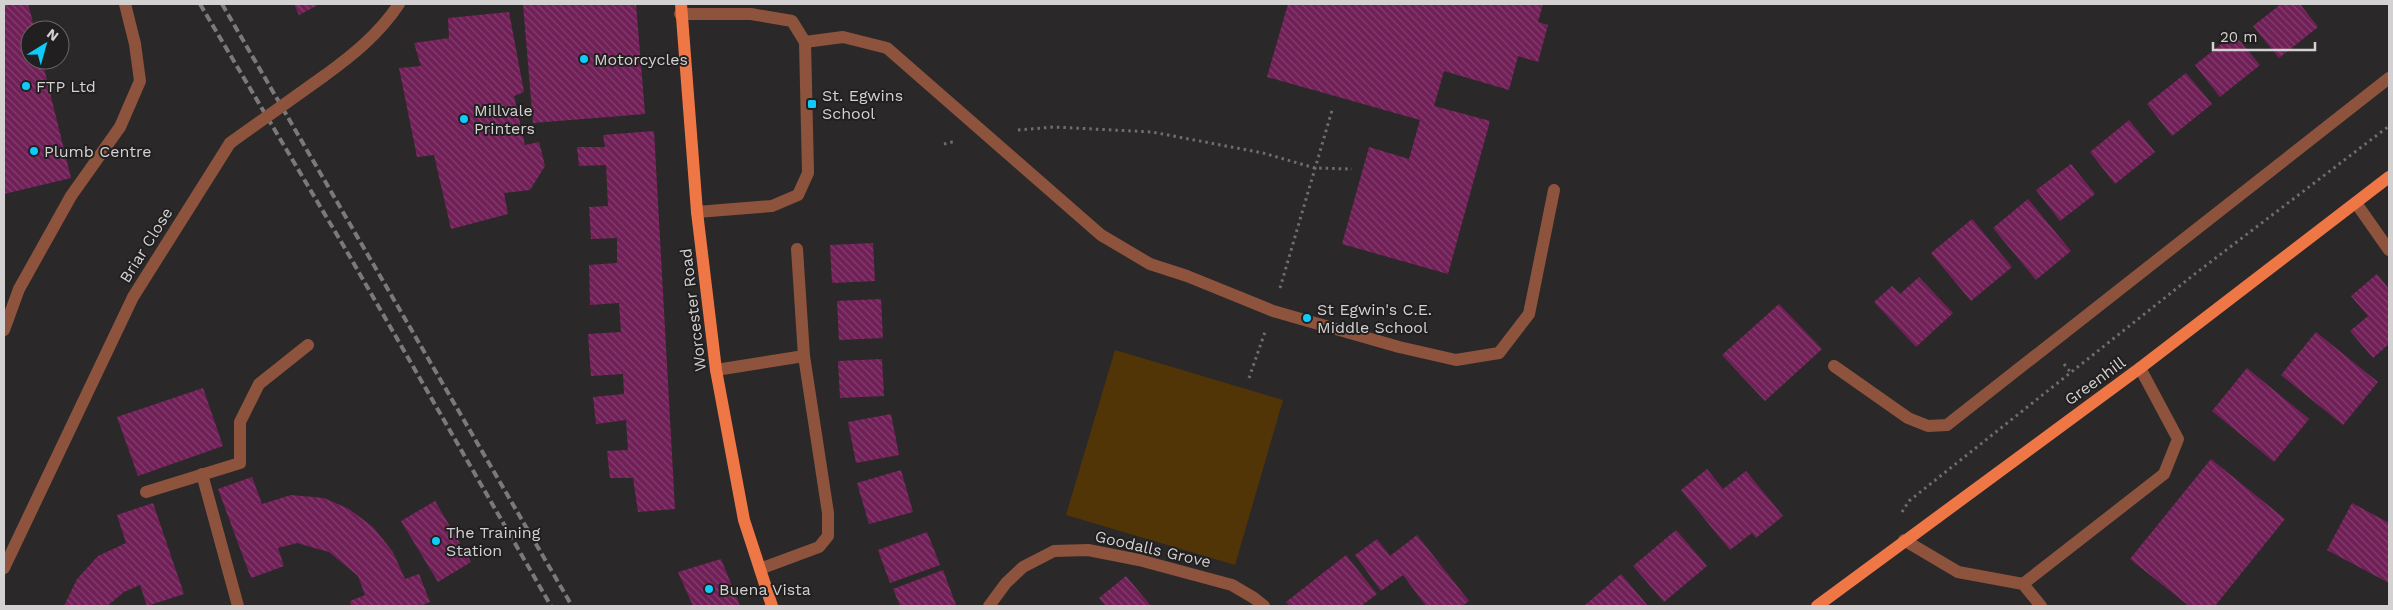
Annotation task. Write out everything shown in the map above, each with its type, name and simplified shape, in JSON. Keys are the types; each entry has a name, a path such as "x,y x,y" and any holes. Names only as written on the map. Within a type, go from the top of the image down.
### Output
{"main road":[{"name":"Worcester Road","path":"680,9 697,212 716,370 744,520 772,606"},
{"name":"Greenhill","path":"1817,606 1904,540 2140,368 2389,177"}],"street":[{"path":"4,330 19,289 71,196 120,127 140,81 135,44 125,4"},
{"name":"Briar Close","path":"4,568 133,297 230,143 355,54 386,24 399,4"},
{"path":"680,9 751,14 792,21 805,42 808,174 798,195 772,206 697,212"},
{"path":"805,42 843,37 887,48 1102,235 1150,264 1186,276 1273,311 1399,347 1456,360 1499,353 1529,314 1554,190"},
{"path":"1834,366 1908,418 1928,426 1946,425 2389,78"},
{"path":"2356,203 2389,250"},
{"path":"760,569 819,547 828,536 828,514 804,356 797,248"},
{"path":"146,492 240,463 240,422 259,384 308,345"},
{"path":"716,370 804,356"},
{"path":"2023,584 2164,474 2178,439 2140,368"},
{"path":"202,474 238,606"},
{"path":"1904,540 1958,572 2023,584 2042,606"},
{"name":"Goodalls Grove","path":"989,606 1006,584 1023,567 1054,551 1088,550 1140,560 1232,585 1264,606"}],"path":[{"path":"1249,378 1273,311 1333,107"},
{"path":"1899,516 1909,501 2196,273 2389,126"},
{"path":"944,144 984,132 1054,127 1152,132 1263,153 1315,168 1352,170"}],"shaded area":[{"path":"1115,350 1283,400 1235,565 1066,515"}],"building":[{"path":"4,4 28,4 32,20 20,20 20,70 44,70 71,178 4,194"},
{"path":"294,4 320,4 299,15"},
{"name":"Motorcycles","path":"523,4 636,4 645,114 533,123"},
{"path":"1288,4 1543,4 1538,22 1548,25 1538,62 1518,56 1509,90 1444,71 1434,106 1490,121 1448,274 1342,244 1369,147 1409,159 1420,120 1267,77"},
{"path":"2281,4 2300,4 2318,27 2279,58 2253,26"},
{"name":"Millvale Printers","path":"509,12 524,92 514,96 525,145 539,142 545,166 530,190 504,193 508,214 451,229 434,155 417,157 399,68 421,66 414,43 449,38 448,18"},
{"path":"2234,34 2260,65 2220,97 2195,65"},
{"path":"2186,73 2212,104 2172,136 2147,104"},
{"path":"2129,120 2155,152 2115,184 2090,152"},
{"path":"654,131 675,509 638,512 633,478 610,478 607,451 628,450 626,420 596,424 593,397 624,394 623,374 591,376 588,334 621,332 619,303 590,305 589,265 617,263 617,238 591,239 589,207 608,206 606,165 579,166 577,147 605,147 603,135"},
{"path":"2071,164 2095,194 2060,221 2036,190"},
{"path":"2028,199 2071,251 2036,280 1993,228"},
{"path":"1972,219 2012,267 1971,301 1931,253"},
{"path":"873,243 875,281 832,283 830,245"},
{"path":"2377,274 2389,289 2389,344 2373,358 2350,331 2368,316 2351,296"},
{"path":"1919,277 1953,313 1916,347 1874,302 1892,286 1900,294"},
{"path":"881,299 883,338 839,340 837,301"},
{"path":"1779,304 1822,349 1765,401 1722,355"},
{"path":"2316,332 2378,382 2343,425 2281,375"},
{"path":"882,359 884,396 840,398 838,361"},
{"path":"2247,368 2309,419 2274,462 2212,411"},
{"path":"203,388 223,446 138,476 117,417"},
{"path":"891,414 899,455 856,463 848,422"},
{"path":"2211,459 2285,519 2215,606 2189,606 2130,559"},
{"path":"1707,469 1723,489 1746,471 1783,516 1756,538 1752,533 1730,550 1681,490"},
{"path":"901,470 913,512 869,524 857,483"},
{"path":"252,477 262,504 291,495 324,498 349,509 373,527 393,552 405,579 419,574 430,602 420,606 351,606 350,601 365,595 358,576 329,552 297,543 278,548 284,566 251,578 218,489"},
{"name":"The Training Station","path":"435,501 471,562 438,582 401,521"},
{"path":"153,503 184,594 147,606 140,585 124,592 107,606 64,606 77,579 98,556 126,543 117,515"},
{"path":"2352,503 2389,523 2389,583 2327,550"},
{"path":"1676,530 1707,566 1664,602 1633,566"},
{"path":"927,532 940,565 890,583 878,550"},
{"path":"1417,535 1469,601 1462,606 1426,606 1403,575 1381,591 1355,555 1377,539 1390,556"},
{"path":"1346,555 1377,594 1361,606 1290,606 1286,602"},
{"name":"Buena Vista","path":"721,559 740,606 693,606 678,572"},
{"path":"943,570 956,605 900,606 893,589"},
{"path":"1621,574 1648,606 1584,606"},
{"path":"1126,576 1151,606 1106,606 1099,598"}],"railway":[{"path":"200,4 346,250 551,606"},
{"path":"222,4 572,606"}],"place":[{"name":"Motorcycles","path":"584,59"},
{"name":"FTP Ltd","path":"26,86"},
{"name":"St. Egwins School","path":"812,104"},
{"name":"Millvale Printers","path":"464,119"},
{"name":"Plumb Centre","path":"34,151"},
{"name":"St Egwin's C.E. Middle School","path":"1307,318"},
{"name":"The Training Station","path":"436,541"},
{"name":"Buena Vista","path":"709,589"}]}
